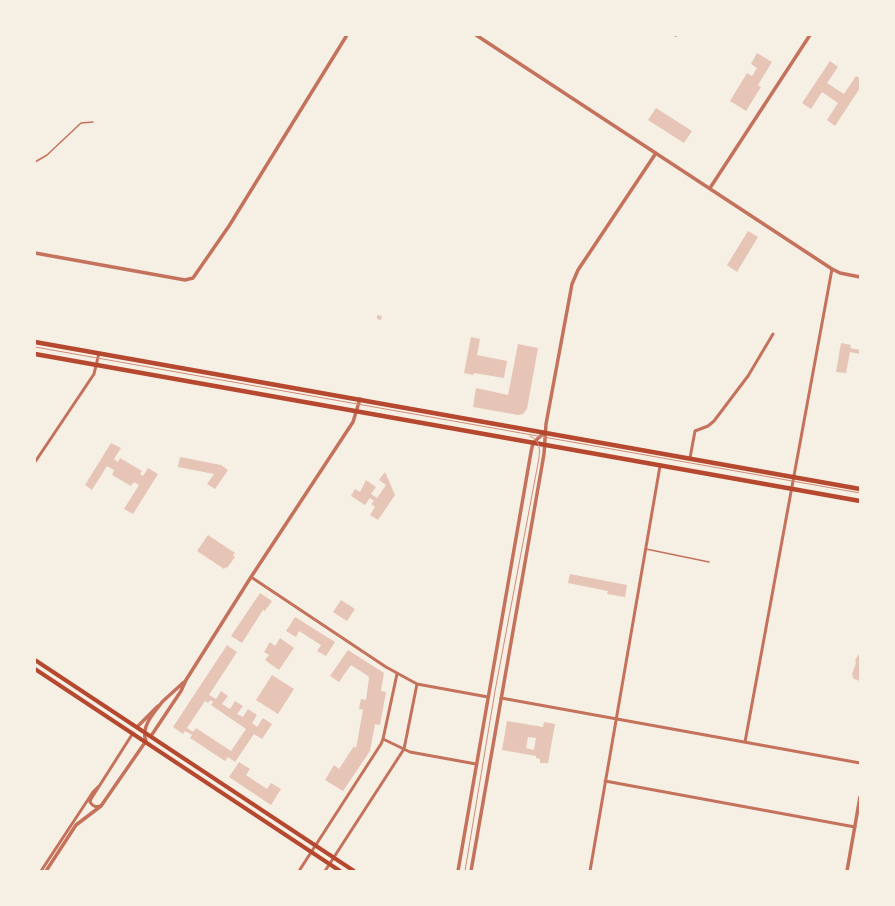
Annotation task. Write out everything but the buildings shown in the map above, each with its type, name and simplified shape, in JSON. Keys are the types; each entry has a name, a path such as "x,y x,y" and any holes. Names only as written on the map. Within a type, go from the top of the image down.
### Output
{"main road":[{"path":"35,342 860,489"},
{"path":"35,354 860,502"},
{"path":"35,660 354,871"},
{"path":"35,669 146,741 340,871"},
{"path":"133,733 137,727"},
{"path":"146,741 151,736"}],"street":[{"path":"35,253 185,280 193,278 229,226 347,35"},
{"path":"476,35 832,269 840,273 860,277"},
{"path":"710,188 810,35"},
{"path":"471,871 546,445 544,432 574,279 609,222 656,154"},
{"path":"745,742 832,269"},
{"path":"690,458 695,431 708,426 714,421 748,376 773,334"},
{"path":"35,462 94,374 99,353"},
{"path":"151,736 181,691 186,680 251,577 353,422 360,400"},
{"path":"458,871 533,443 544,432"},
{"path":"590,871 660,466"},
{"path":"251,577 397,674 417,684 488,697"},
{"path":"299,871 383,739 397,674"},
{"path":"137,727 146,716 186,680"},
{"path":"325,871 404,749 417,684"},
{"path":"501,698 860,763"},
{"path":"46,871 76,825 101,806 146,741 144,738 144,731 164,701"},
{"path":"41,871 133,733"},
{"path":"383,739 410,752 476,764"},
{"path":"605,781 860,828"},
{"path":"98,786 90,802 95,806 101,806"},
{"path":"847,871 860,797"}],"lane":[{"path":"35,162 47,156 81,123 92,122"},
{"path":"646,549 709,562"}],"tram line":[{"path":"35,347 860,493"},
{"path":"465,871 495,691 539,458 539,445 536,440 530,436"}]}
